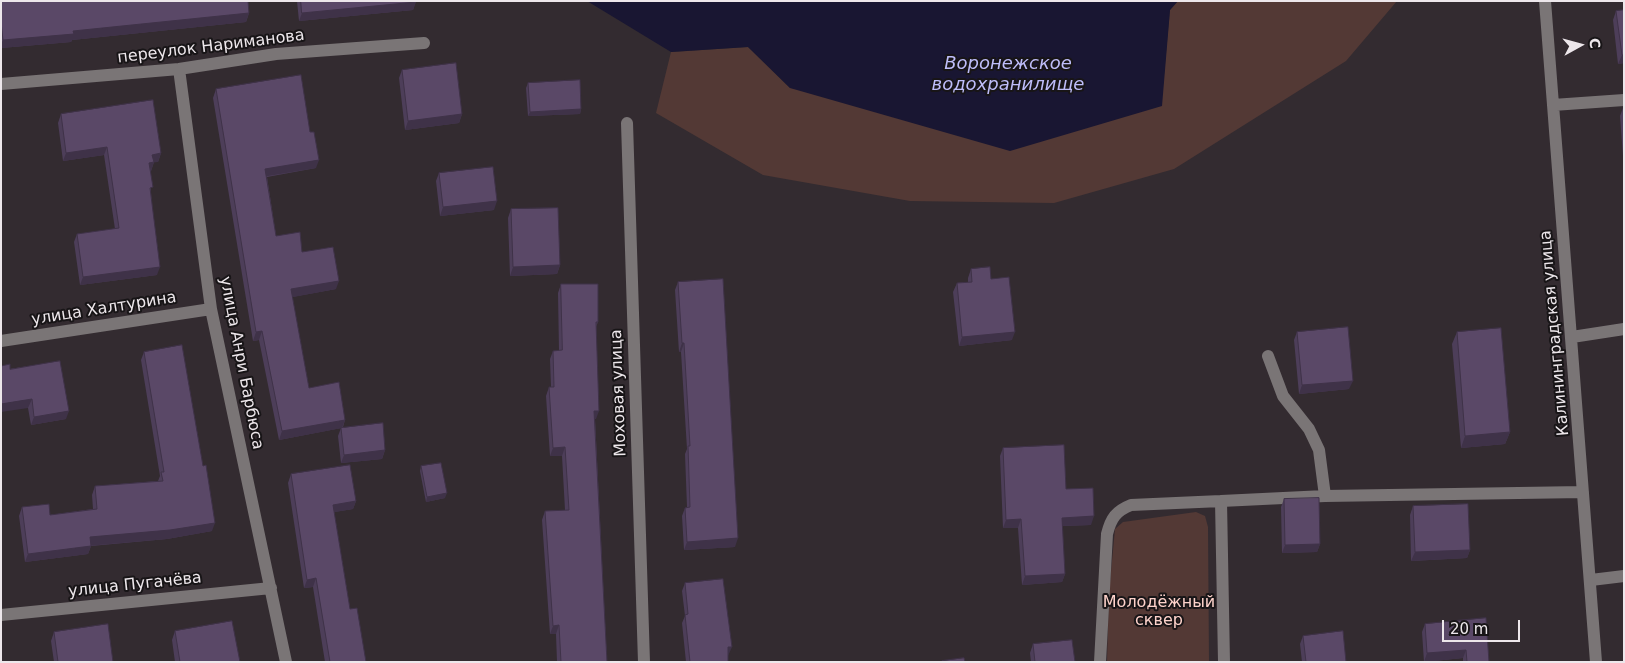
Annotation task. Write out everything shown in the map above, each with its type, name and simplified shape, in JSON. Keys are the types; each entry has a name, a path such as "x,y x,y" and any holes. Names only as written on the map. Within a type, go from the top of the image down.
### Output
{"street":[{"name":"Калининградская улица","path":"1545,1 1596,662"},
{"name":"переулок Нариманова","path":"1,84 179,69 276,54 424,43"},
{"name":"улица Анри Барбюса","path":"179,69 211,309 286,662"},
{"path":"1553,104 1624,100"},
{"name":"Моховая улица","path":"627,123 644,662"},
{"name":"улица Халтурина","path":"1,341 211,309"},
{"path":"1572,337 1624,329"},
{"path":"1268,356 1283,396 1309,429 1319,450 1325,496"},
{"path":"1100,662 1107,534 1110,520 1119,510 1131,506 1221,500 1325,496 1584,492"},
{"path":"1221,500 1224,662"},
{"path":"1591,580 1624,576"},
{"name":"улица Пугачёва","path":"1,615 271,588"}],"green space":[{"path":"1178,1 1397,1 1346,61 1174,169 1054,203 910,201 763,175 656,113 671,52 748,47 790,88 1161,106 1170,10"},
{"name":"Молодёжный сквер","path":"1196,512 1205,516 1208,527 1209,662 1107,662 1109,593 1115,529 1123,522"}],"water":[{"name":"Воронежское водохранилище","path":"587,1 1178,1 1170,10 1162,106 1010,151 790,88 748,47 671,52"}],"building":[{"path":"1,1 248,1 249,13 73,31 74,34 3,40"},
{"path":"301,1 416,1 416,2 302,13"},
{"path":"1624,10 1624,55 1622,55 1616,11"},
{"path":"456,63 462,114 408,121 402,70"},
{"path":"301,75 310,132 314,132 319,160 265,169 276,236 300,232 302,252 333,247 339,281 291,289 309,388 339,382 345,420 282,431 262,331 256,332 216,89"},
{"path":"580,80 581,109 530,112 528,83"},
{"path":"153,100 161,153 152,155 154,162 149,163 153,187 150,188 160,267 83,277 77,234 119,228 107,147 66,153 61,114"},
{"path":"493,167 497,201 443,207 439,173"},
{"path":"558,208 560,265 513,267 511,209"},
{"path":"990,267 991,279 1009,277 1015,332 962,337 957,283 972,282 971,269"},
{"path":"723,279 738,538 687,542 685,508 690,507 688,446 690,446 684,343 682,343 678,282"},
{"path":"561,284 598,284 598,322 596,322 599,411 594,411 607,662 561,662 559,625 553,626 545,511 569,510 565,447 553,448 549,387 554,387 553,351 562,350"},
{"path":"1348,327 1353,381 1302,385 1297,332"},
{"path":"1501,328 1510,432 1465,436 1457,332"},
{"path":"182,345 203,466 206,465 215,523 170,530 90,537 91,546 28,554 22,507 49,504 50,515 97,509 95,486 163,481 161,472 164,472 144,352"},
{"path":"60,361 69,411 34,417 32,399 1,404 1,366 10,364 10,369"},
{"path":"383,423 385,450 344,455 341,428"},
{"path":"1064,445 1066,489 1093,488 1094,516 1062,518 1065,574 1025,576 1021,519 1006,520 1003,448"},
{"path":"441,463 447,493 427,497 421,466"},
{"path":"350,465 356,501 333,505 350,609 357,608 366,662 330,662 316,578 307,580 291,474"},
{"path":"1319,498 1320,544 1285,545 1284,499"},
{"path":"1468,504 1470,550 1415,552 1413,506"},
{"path":"723,579 732,647 728,647 728,662 690,662 685,615 688,614 685,583"},
{"path":"1486,618 1489,662 1467,662 1466,650 1427,653 1425,624"},
{"path":"232,621 240,662 180,662 175,631"},
{"path":"108,624 113,662 58,662 54,632"},
{"path":"1343,631 1346,662 1306,662 1303,636"},
{"path":"1072,640 1075,662 1035,662 1033,644"},
{"path":"964,658 965,662 942,662 942,661"}]}
